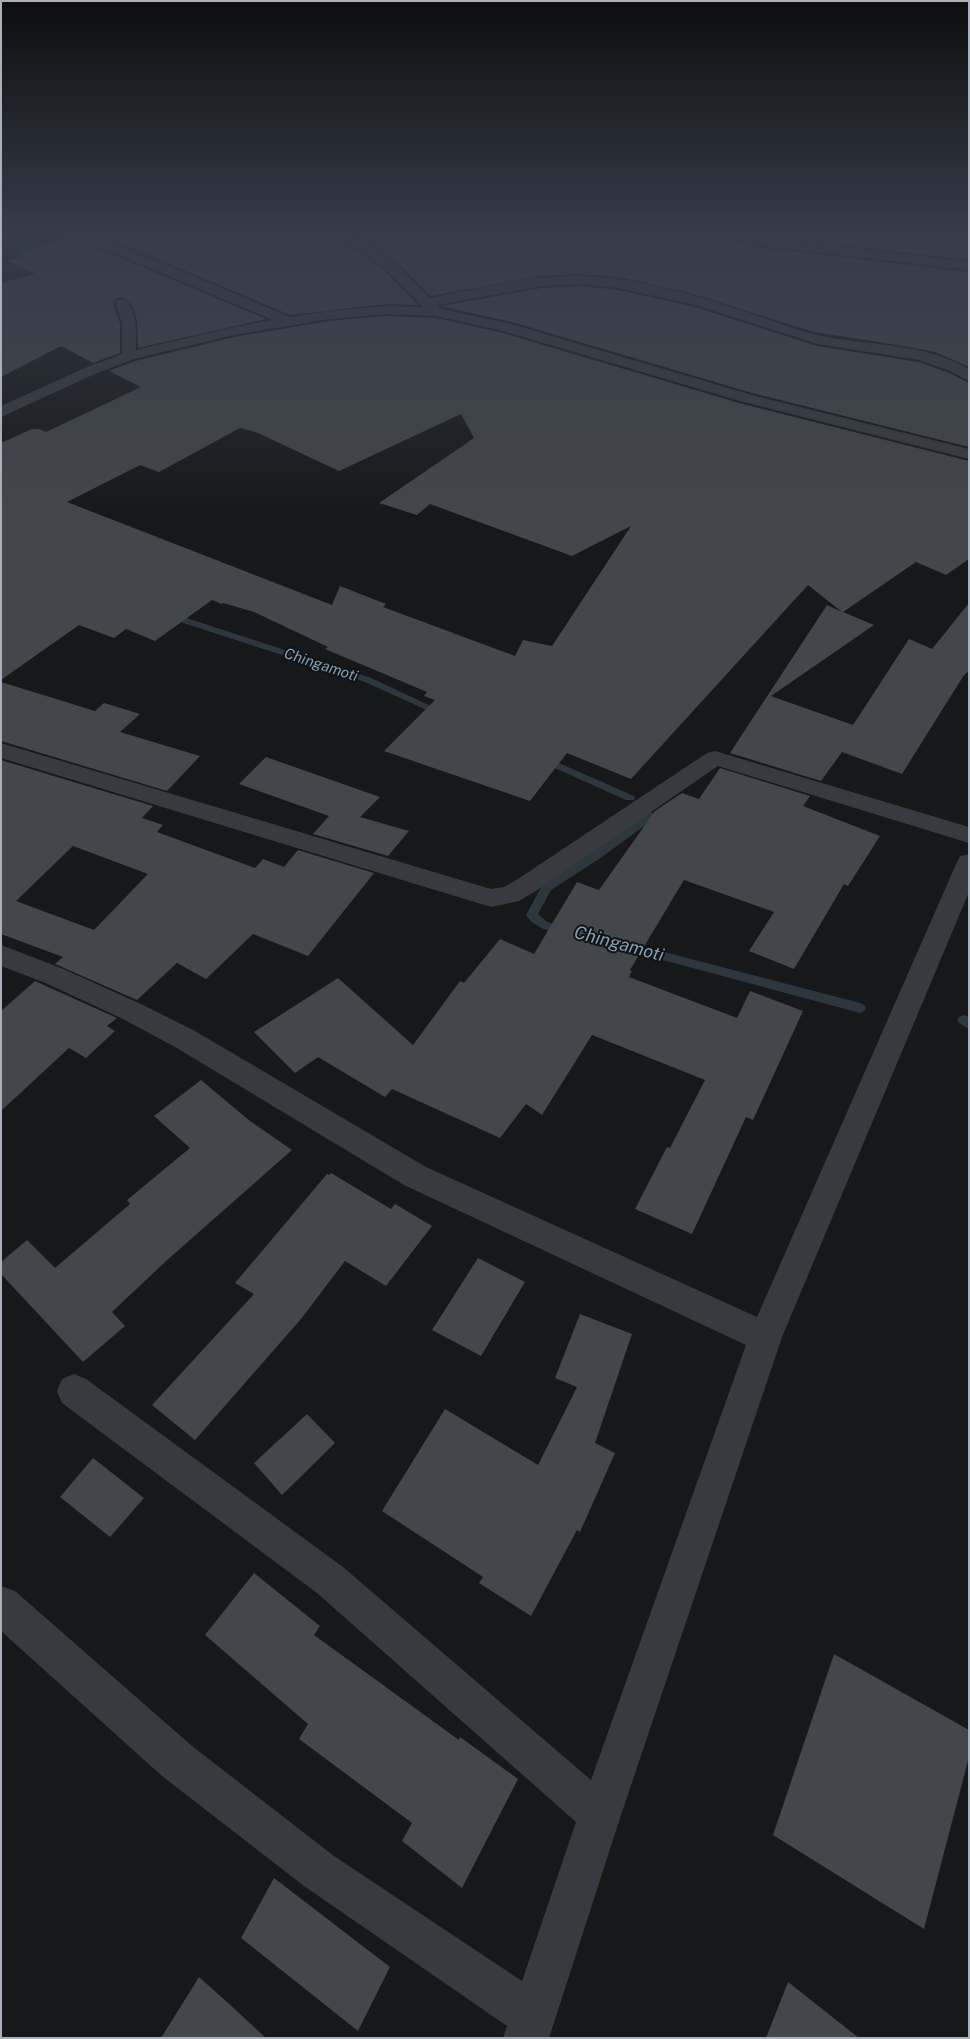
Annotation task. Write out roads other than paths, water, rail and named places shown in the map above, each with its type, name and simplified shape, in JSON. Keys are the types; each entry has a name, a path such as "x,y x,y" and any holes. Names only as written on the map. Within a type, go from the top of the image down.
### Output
{"street":[{"path":"129,327 129,356"},
{"path":"1,412 92,370 129,356 257,327"},
{"path":"507,327 746,398 969,454"},
{"path":"774,327 799,336 934,359 969,376"},
{"path":"1,750 491,898 510,895 527,885 715,758 969,835"},
{"path":"1,1606 177,1761 319,1871 530,2027 600,1815 765,1337 969,862"},
{"path":"1,955 52,975 131,1011 185,1039 415,1176 765,1337"},
{"path":"74,1391 330,1580 600,1815"}],"waterway":[{"name":"Chingamoti","path":"168,615 368,680 443,714"},
{"name":"Chingamoti","path":"543,759 630,798"},
{"name":"Chingamoti","path":"565,930 543,925 532,915 547,887 595,856 650,816"},
{"name":"Chingamoti","path":"626,946 860,1008"},
{"path":"963,1020 969,1024"}]}
